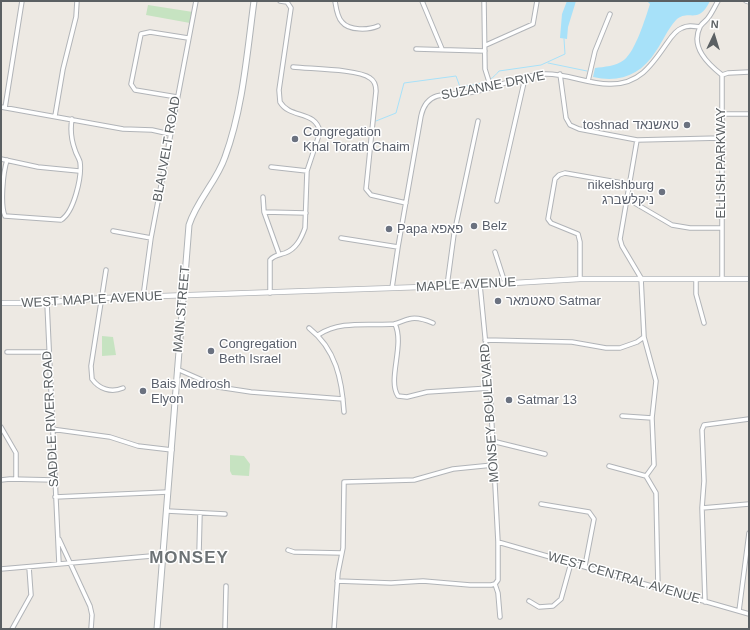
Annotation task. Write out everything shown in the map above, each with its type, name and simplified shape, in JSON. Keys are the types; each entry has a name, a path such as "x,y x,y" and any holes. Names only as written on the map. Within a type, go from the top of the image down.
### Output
{"main road":[{"name":"MAIN STREET","path":"157,629 172,450 182,296 189,224 197,207 226,157 242,86 254,1"}],"street":[{"path":"22,1 3,107 123,129 152,130 170,134"},
{"path":"55,116 63,69 76,16 77,1"},
{"name":"BLAUVELT ROAD","path":"143,297 151,238 196,1"},
{"path":"270,293 270,262 272,257 292,249 299,242 305,228 307,170 320,132 319,127 311,117 289,112 280,102 279,90 291,8 287,2 280,1"},
{"path":"335,1 341,22 347,27 370,30 378,26"},
{"path":"422,1 442,49"},
{"path":"484,1 486,45 485,69 491,88"},
{"path":"486,45 533,24 537,1"},
{"path":"718,1 709,17 700,27 697,38 699,50 706,62 722,75 728,73 749,72"},
{"path":"588,81 595,51 610,14"},
{"name":"SUZANNE DRIVE","path":"392,288 398,247 424,107 437,96 474,92 542,74 560,74 588,81 618,84 634,79 649,69 671,36 680,28 689,26 700,27"},
{"path":"177,97 136,90 131,84 139,39 141,34 145,32 188,38"},
{"path":"416,49 485,51"},
{"path":"293,67 357,73 372,79 375,83 376,91 366,189 371,195 406,203"},
{"path":"560,74 566,118 570,125 579,129 637,140 721,138"},
{"name":"ELLISH PARKWAY","path":"722,75 722,279"},
{"path":"497,201 525,78"},
{"path":"721,114 749,114"},
{"path":"6,160 3,175 1,207 5,216 61,220 66,217 76,193 80,161 71,136 72,119"},
{"path":"448,286 454,234 478,122"},
{"path":"637,140 628,184 620,239 622,246 642,278 644,337 656,382 652,418 654,464 646,476"},
{"path":"1,159 38,167 79,171"},
{"path":"271,167 307,170"},
{"path":"580,279 580,242 578,234 551,223 548,219 555,179 559,175 565,173 628,184"},
{"path":"263,197 264,212 279,254"},
{"path":"626,198 672,225 690,228 721,228"},
{"path":"264,212 306,213"},
{"path":"113,231 151,238"},
{"path":"341,238 398,247"},
{"path":"495,252 505,283"},
{"path":"106,270 103,298 91,366 92,379 102,388 113,391 123,388"},
{"name":"MAPLE AVENUE","path":"182,296 480,285 580,279 749,279"},
{"path":"696,279 696,294 704,323"},
{"name":"MONSEY BOULEVARD","path":"480,285 484,340 490,388 498,542 499,574 495,584"},
{"name":"WEST MAPLE AVENUE","path":"1,303 47,303 103,298 182,296"},
{"name":"SADDLE RIVER ROAD","path":"47,303 48,352 59,564"},
{"path":"318,334 327,328 342,325 395,324 409,319 427,320 433,323"},
{"path":"395,324 399,331 395,375 395,391 398,396 402,397 427,392 490,388"},
{"path":"310,328 318,334 329,350 338,370 342,384 344,412"},
{"path":"484,340 572,342 606,348 620,348 637,342 644,337"},
{"path":"7,352 48,352"},
{"path":"177,369 218,387 252,392 343,399"},
{"path":"622,416 652,418"},
{"path":"705,602 702,508 704,481 702,430 704,425 749,419"},
{"path":"1,427 16,453 16,479"},
{"path":"52,429 110,437 138,446 172,450"},
{"path":"492,441 545,454"},
{"path":"334,629 342,554 344,482 414,480 453,469 493,465"},
{"path":"609,466 646,476 656,493 658,588"},
{"path":"1,480 54,480"},
{"path":"55,497 168,492"},
{"path":"541,504 589,512 594,519 585,566"},
{"path":"702,508 749,504"},
{"path":"167,511 224,514"},
{"path":"199,554 200,513"},
{"path":"739,611 749,533"},
{"name":"SADDLE RIVER ROAD","path":"57,535 90,606 92,615 91,629"},
{"name":"WEST CENTRAL AVENUE","path":"498,542 749,614"},
{"path":"288,550 294,552 342,554"},
{"path":"1,569 164,555"},
{"path":"529,601 539,607 553,606 560,599 571,563"},
{"path":"12,629 31,595 29,567"},
{"path":"338,581 391,583 423,581 470,585 495,584 498,593 500,617"},
{"path":"225,629 226,586"}],"green space":[{"path":"148,5 193,12 190,23 146,15"},
{"path":"102,336 113,337 116,355 102,356"},
{"path":"230,455 244,456 250,464 249,476 232,475 230,471"}],"water":[{"path":"567,1 576,1 568,27 567,39 560,38 562,14"},
{"path":"647,1 710,1 706,9 701,13 697,15 685,15 676,20 650,59 637,71 621,78 603,79 593,77 595,68 617,64 624,60 628,55 640,34 646,18 650,4"}],"waterway":[{"path":"376,121 396,113 404,83 456,76 460,87 481,83 491,79 499,71 541,65 565,54 564,39"},
{"path":"548,63 587,71"}],"place":[{"name":"toshnad טאשנאד","path":"687,125"},
{"name":"Congregation Khal Torath Chaim","path":"295,139"},
{"name":"nikelshburg ניקלשברג","path":"662,192"},
{"name":"Belz","path":"474,226"},
{"name":"Papa פאפא","path":"389,229"},
{"name":"סאטמאר Satmar","path":"498,301"},
{"name":"Congregation Beth Israel","path":"211,351"},
{"name":"Bais Medrosh Elyon","path":"143,391"},
{"name":"Satmar 13","path":"509,400"}],"district":[{"name":"MONSEY","path":"189,558"}]}
